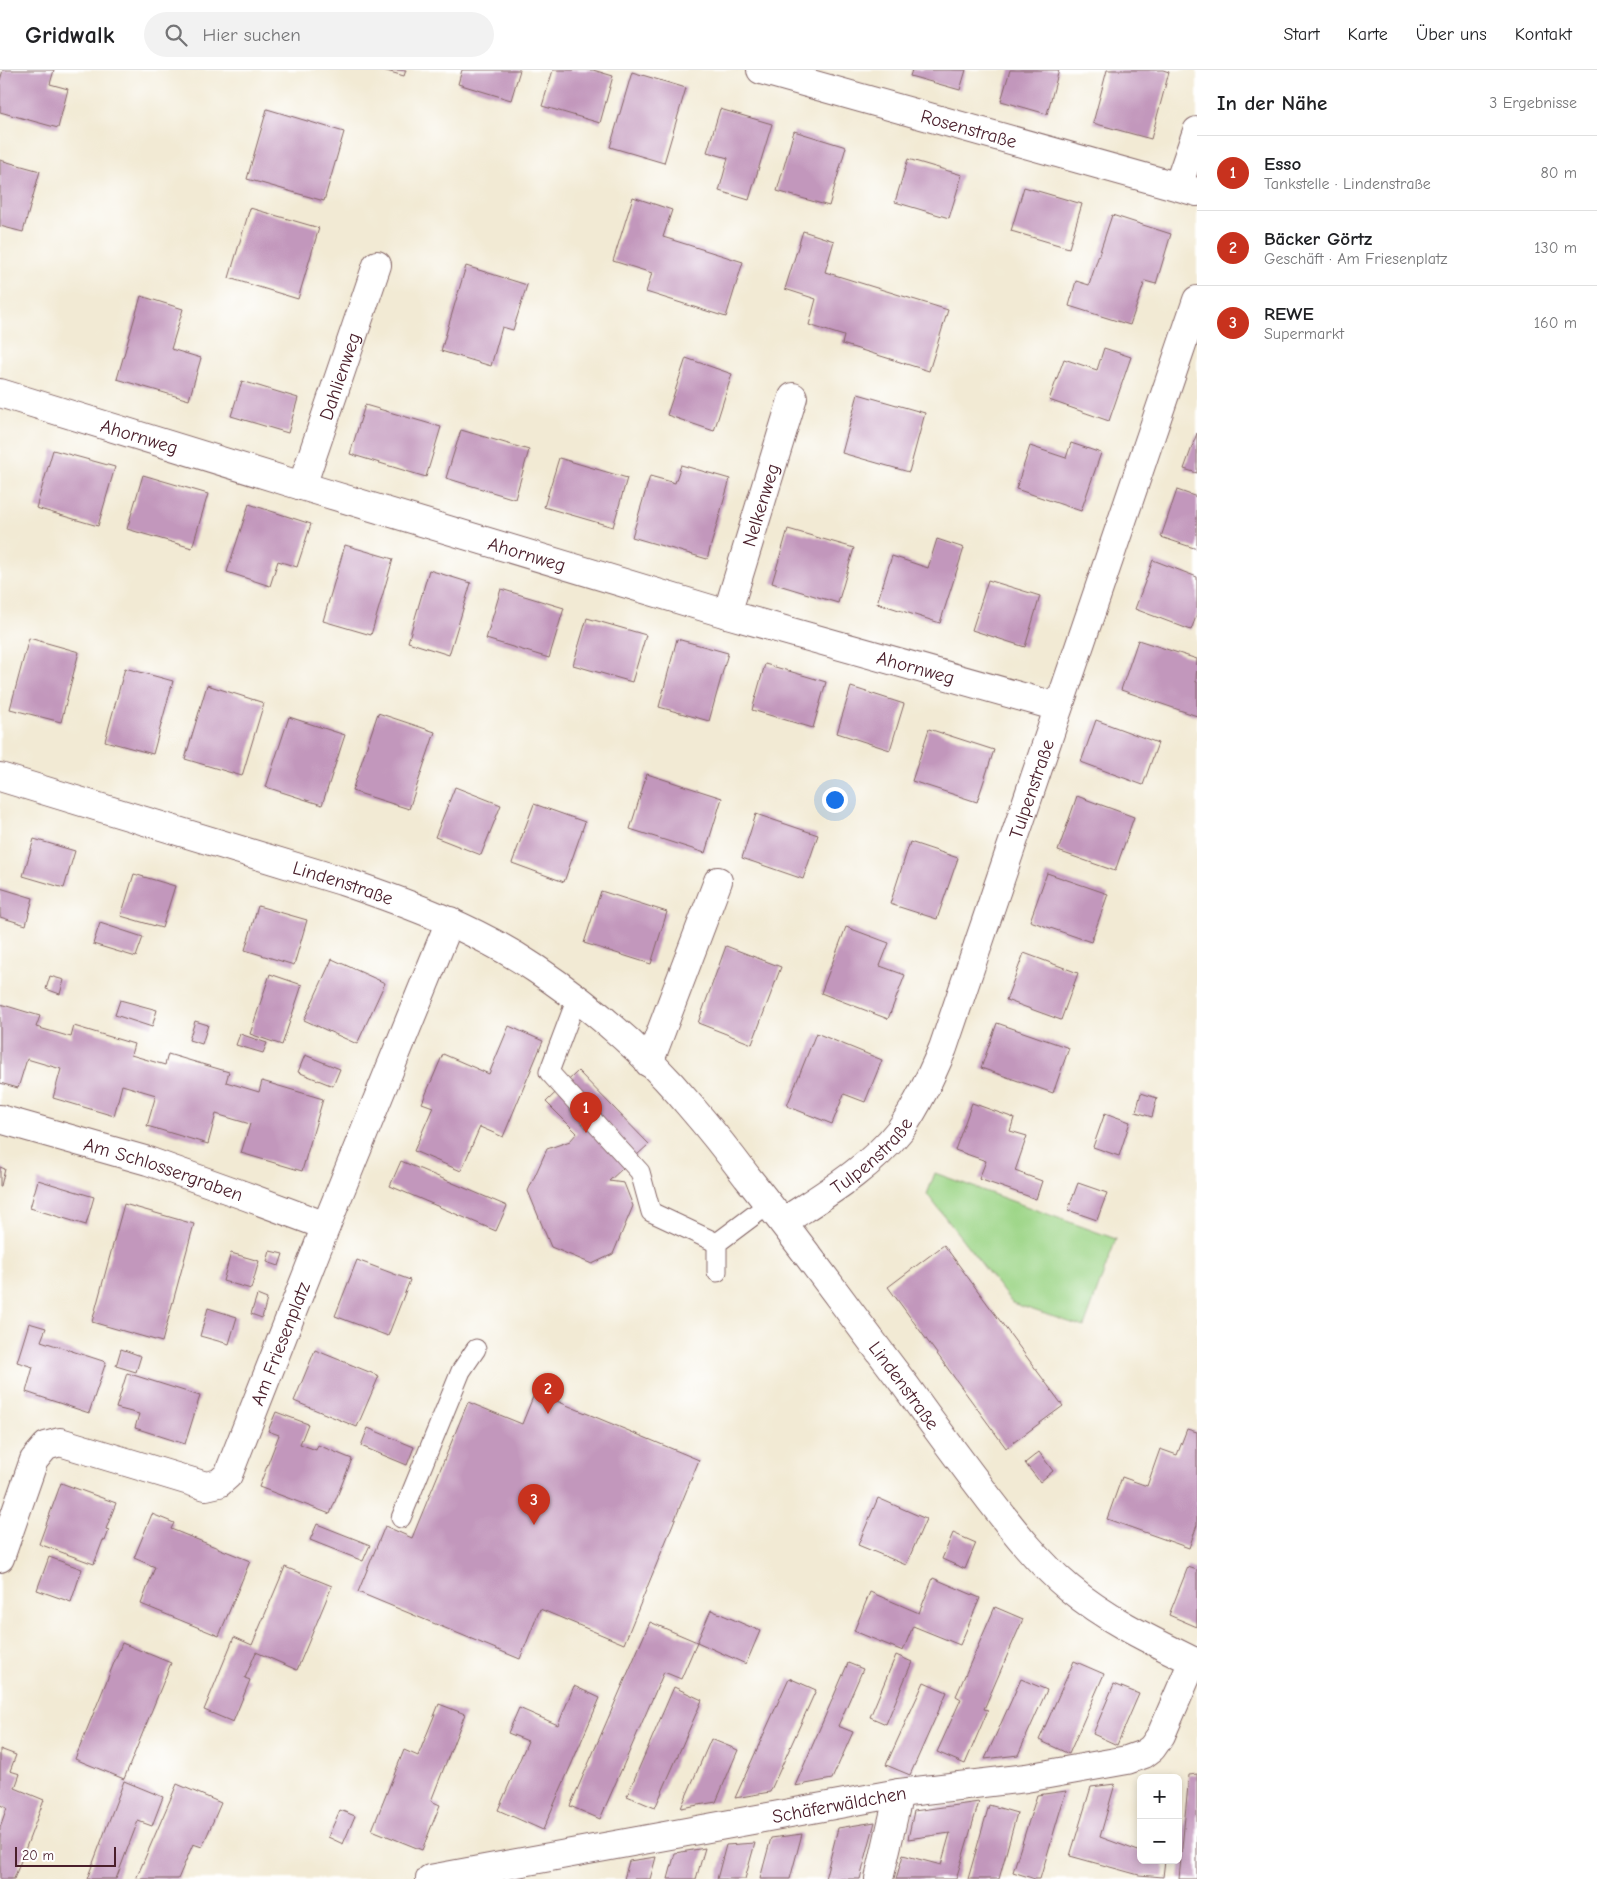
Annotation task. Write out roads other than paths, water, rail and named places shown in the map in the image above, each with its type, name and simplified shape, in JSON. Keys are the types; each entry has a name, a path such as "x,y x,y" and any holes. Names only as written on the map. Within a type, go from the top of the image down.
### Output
{"street":[{"name":"Rosenstraße","path":"761,70 1188,189 1197,131"},
{"name":"Dahlienweg","path":"302,486 377,265"},
{"name":"Tulpenstraße","path":"776,1213 844,1182 873,1159 900,1130 924,1090 943,1048 1197,300"},
{"name":"Ahornweg","path":"0,393 727,614 1058,706"},
{"name":"Nelkenweg","path":"727,614 793,397"},
{"name":"Lindenstraße","path":"0,777 397,899 450,921 496,945 535,968 577,998 621,1035 690,1105 776,1213 974,1479 1043,1564 1068,1588 1106,1616 1195,1662"},
{"path":"649,1063 718,881"},
{"name":"Am Friesenplatz","path":"0,1558 34,1460 46,1446 60,1442 206,1486 219,1483 228,1475 326,1226 450,921"},
{"name":"Am Schlossergraben","path":"0,1119 148,1161 326,1226"},
{"name":"Schäferwäldchen","path":"430,1879 899,1793 1026,1778 1127,1760 1144,1754 1152,1748 1161,1735 1195,1662"},
{"path":"878,1879 899,1793"}],"lane":[{"path":"577,998 549,1072 640,1172 652,1212 717,1243"},
{"path":"717,1243 776,1213"},
{"path":"717,1243 717,1272"},
{"path":"401,1518 461,1371 476,1349"}],"place":[{"name":"Esso","path":"586,1133"},
{"name":"Bäcker Görtz","path":"548,1414"},
{"name":"REWE","path":"534,1525"}]}
